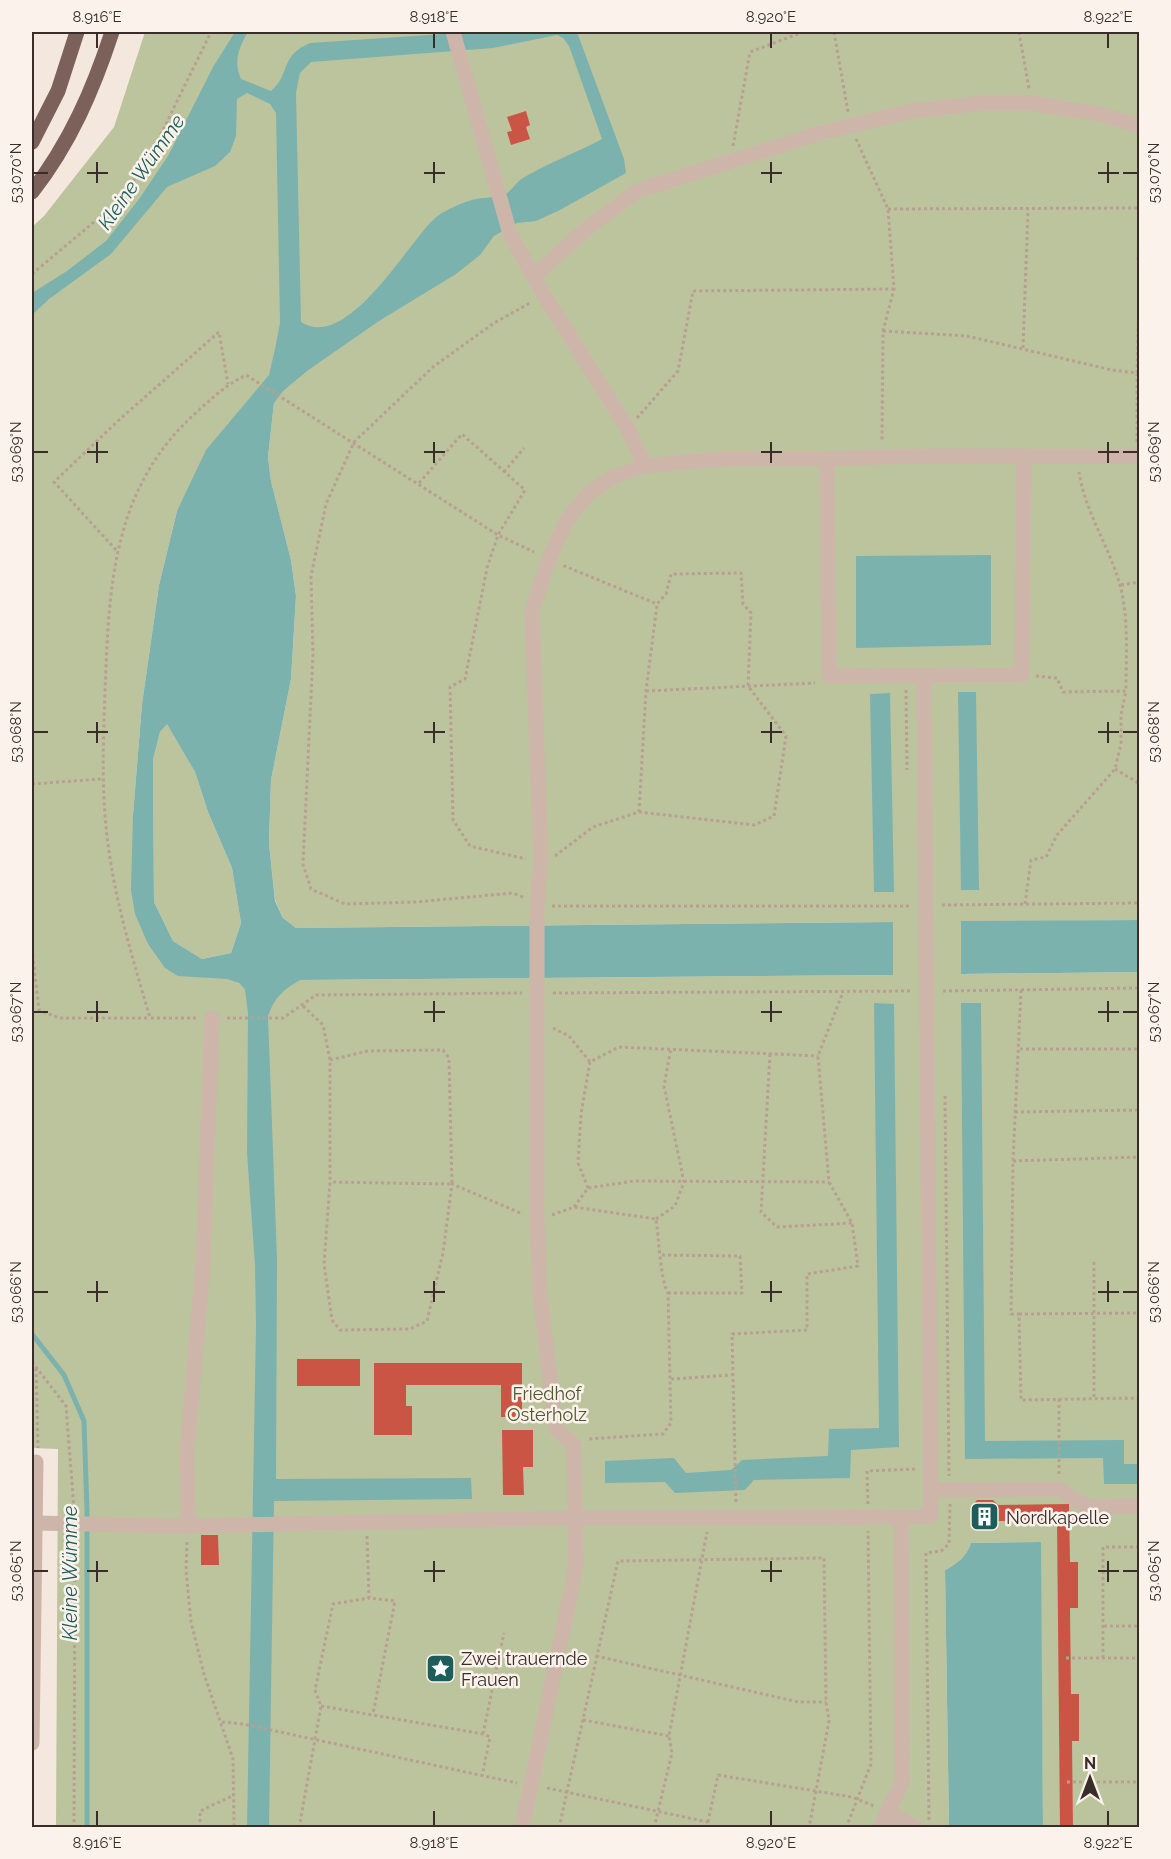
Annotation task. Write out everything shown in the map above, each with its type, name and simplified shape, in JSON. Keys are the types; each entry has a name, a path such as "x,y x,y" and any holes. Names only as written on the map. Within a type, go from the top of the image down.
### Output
{"main road":[{"path":"32,142 58,91 77,32"},
{"path":"32,192 88,102 112,32"}],"lane":[{"path":"453,32 510,234 544,295 628,429 645,465"},
{"path":"534,277 581,232 636,191 731,159 850,126 912,111 983,103 1030,103 1100,114 1140,126"},
{"path":"522,1827 576,1567 574,1445 556,1429 540,1293 537,1220 536,990 537,903 541,862 532,611 549,559 567,520 588,494 615,476 645,465 721,459 827,459 881,456 1077,458 1138,456"},
{"path":"827,459 829,676 924,676 1022,675 1024,458"},
{"path":"35,1523 188,1526 576,1518 931,1516 928,906 924,676"},
{"path":"188,1526 187,1452 203,1264 212,1018"},
{"path":"32,1743 36,1462"},
{"path":"932,1490 1059,1489 1082,1504 1095,1507 1140,1506"},
{"path":"880,1827 902,1782 901,1517"},
{"path":"887,1812 916,1827"}],"path":[{"path":"32,274 125,196 162,132 211,32"},
{"path":"731,159 750,52 803,32"},
{"path":"834,32 850,126 888,209 894,289 883,331 881,456"},
{"path":"1020,32 1030,103"},
{"path":"888,209 1140,210 1138,456"},
{"path":"1023,348 1028,210"},
{"path":"628,429 678,371 693,291 894,289"},
{"path":"544,295 494,323 433,367 354,442 326,504 311,576 313,654 303,864 311,889 345,904 416,902 513,893 537,903 560,908 1140,903"},
{"path":"883,331 968,336 1112,370 1137,373"},
{"path":"116,550 54,482 120,419 219,332 228,384"},
{"path":"150,1018 121,915 109,851 102,778 108,636 116,550 141,485 163,447 186,421 228,384 246,375 498,535 657,604"},
{"path":"419,483 462,434 525,490 498,535 487,568 465,679 450,687 453,820 470,846 541,862 559,855 593,828 639,812 754,825 774,816 786,736 748,686 751,613 743,604 741,573 671,574 666,594 657,604 646,691 639,812"},
{"path":"504,472 524,448"},
{"path":"1025,904 1031,861 1046,857 1057,835 1115,769 1121,744 1121,715 1126,691 1126,631 1120,585 1083,493 1077,458"},
{"path":"1120,585 1140,582"},
{"path":"1022,675 1057,678 1063,692 1126,691"},
{"path":"646,691 816,683 829,676"},
{"path":"906,676 907,779"},
{"path":"1115,769 1140,784"},
{"path":"32,784 102,778"},
{"path":"909,906 909,916"},
{"path":"32,949 39,1010 44,1014 59,1018 283,1018 316,995 536,990 843,992 1140,988"},
{"path":"909,980 910,1003"},
{"path":"1021,990 1013,1161 1011,1314 1140,1313"},
{"path":"737,1518 732,1334 807,1330 807,1274 858,1266 852,1223 829,1182 818,1056 843,992"},
{"path":"303,1006 323,1025 330,1060 330,1182 324,1264 332,1320 340,1330 410,1329 427,1321 443,1253 452,1184 449,1058 443,1050 368,1051 330,1060"},
{"path":"536,1025 555,1028 569,1036 590,1062 581,1114 578,1163 588,1188"},
{"path":"590,1062 619,1047 818,1056"},
{"path":"330,1182 452,1184 537,1220 574,1207 656,1219 675,1206 684,1182 664,1086 671,1048"},
{"path":"1020,1049 1140,1049"},
{"path":"770,1054 761,1212 777,1227 852,1223"},
{"path":"1015,1112 1140,1110"},
{"path":"1013,1161 1140,1157"},
{"path":"574,1207 588,1188 634,1181 829,1182"},
{"path":"574,1445 587,1439 663,1434 671,1423 668,1293 664,1286 656,1219"},
{"path":"662,1256 741,1256 742,1293 668,1293"},
{"path":"1094,1262 1092,1314 1094,1398"},
{"path":"1020,1314 1021,1400 1140,1398"},
{"path":"32,1362 66,1406 75,1523 74,1827"},
{"path":"36,1365 38,1452 36,1462"},
{"path":"670,1379 732,1375"},
{"path":"1059,1399 1059,1468"},
{"path":"846,1827 871,1764 867,1471 916,1469 916,1457"},
{"path":"654,1827 672,1753 669,1736 703,1560 708,1519"},
{"path":"367,1523 369,1598"},
{"path":"188,1526 186,1570 191,1622 204,1674 233,1759 234,1827"},
{"path":"1103,1658 1103,1547 1140,1547"},
{"path":"559,1827 618,1561 824,1558 826,1702 829,1721 818,1792 809,1827"},
{"path":"299,1827 321,1706 315,1690 333,1604 369,1598 395,1601 373,1714"},
{"path":"1104,1626 1140,1626"},
{"path":"483,1734 504,1633"},
{"path":"596,1656 679,1677 798,1702 826,1702"},
{"path":"1066,1658 1140,1658"},
{"path":"321,1706 490,1737 482,1776"},
{"path":"583,1720 669,1736"},
{"path":"222,1722 243,1724 316,1740"},
{"path":"708,1822 718,1775 858,1800 887,1812"},
{"path":"1067,1782 1140,1782"},
{"path":"200,1827 200,1811 234,1795"}],"green space":[{"name":"Friedhof Osterholz","path":"145,32 1139,32 1139,920 961,922 961,974 1139,972 1139,1827 1043,1827 1040,1542 971,1543 961,1559 945,1570 949,1827 56,1827 58,1449 32,1448 32,227 44,216 114,127","holes":["274,403 268,457 271,481 291,560 296,596 291,679 271,780 269,843 275,900 283,918 296,928 892,922 893,975 299,980 285,989 272,1003 245,990 239,983 148,944 133,815 142,704 159,585 177,511"]},
{"path":"167,723 195,772 208,812 232,868 241,923 231,953 202,959 173,941 154,902 153,760 160,732"}],"water":[{"path":"235,32 248,32 237,61 241,79 271,91 281,78 289,59 300,48 310,43 473,32 577,32 624,159 626,173 560,210 536,221 517,223 494,236 480,255 456,274 379,321 307,371 283,391 274,403 268,457 271,481 291,560 296,596 291,679 271,780 269,843 275,901 283,918 296,928 893,922 893,975 300,980 277,999 268,1016 277,1259 276,1479 471,1478 472,1499 274,1501 269,1827 247,1827 256,1326 255,1265 247,1153 248,1013 245,990 239,983 227,979 178,976 165,968 148,944 135,914 131,890 133,815 142,704 159,585 177,511 206,450 269,375 280,323 276,113 270,104 247,93 237,99 236,136 230,152 215,166 167,187 111,254 49,299 32,315 32,293 67,271 106,241 139,199 168,156 213,67","holes":["557,35 563,38 569,46 602,139 520,180 507,193 496,197 471,200 443,212 423,231 375,291 356,309 337,322 319,327 301,322 296,93 300,73 311,62 493,48","167,724 195,772 208,812 232,868 241,923 231,953 202,959 173,941 154,902 153,760 160,732"]},
{"path":"991,555 991,645 856,648 856,556"},
{"path":"958,692 976,692 979,890 961,890"},
{"path":"890,693 894,892 874,892 870,694"},
{"path":"1139,920 1139,972 961,974 961,921"},
{"path":"874,1003 894,1004 899,1447 851,1450 850,1478 754,1480 745,1490 675,1493 665,1482 605,1483 605,1461 674,1458 686,1473 731,1470 742,1460 828,1456 829,1429 879,1428"},
{"path":"961,1003 981,1003 985,1441 1124,1440 1124,1464 1139,1464 1139,1484 1104,1484 1103,1458 965,1459"},
{"path":"1041,1542 1043,1827 949,1827 945,1570 961,1559 971,1543"}],"building":[{"path":"526,111 530,125 526,127 530,139 511,145 507,132 512,131 507,117"},
{"path":"297,1359 360,1359 360,1386 297,1386"},
{"path":"374,1363 522,1363 522,1417 501,1417 501,1385 406,1385 406,1406 412,1406 412,1435 374,1435"},
{"path":"502,1430 533,1430 533,1467 523,1467 524,1495 503,1495"},
{"path":"977,1500 993,1500 998,1505 1069,1504 1070,1562 1078,1562 1078,1608 1070,1608 1071,1694 1079,1694 1079,1741 1072,1741 1073,1828 1060,1828 1057,1521 998,1521 993,1526 977,1526 972,1521 972,1506"},
{"path":"201,1535 218,1535 219,1565 201,1565"}],"waterway":[{"name":"Kleine Wümme","path":"32,1334 64,1375 84,1421 87,1511 87,1828"}],"place":[{"name":"Nordkapelle","path":"985,1517"},
{"name":"Zwei trauernde Frauen","path":"440,1668"}]}
